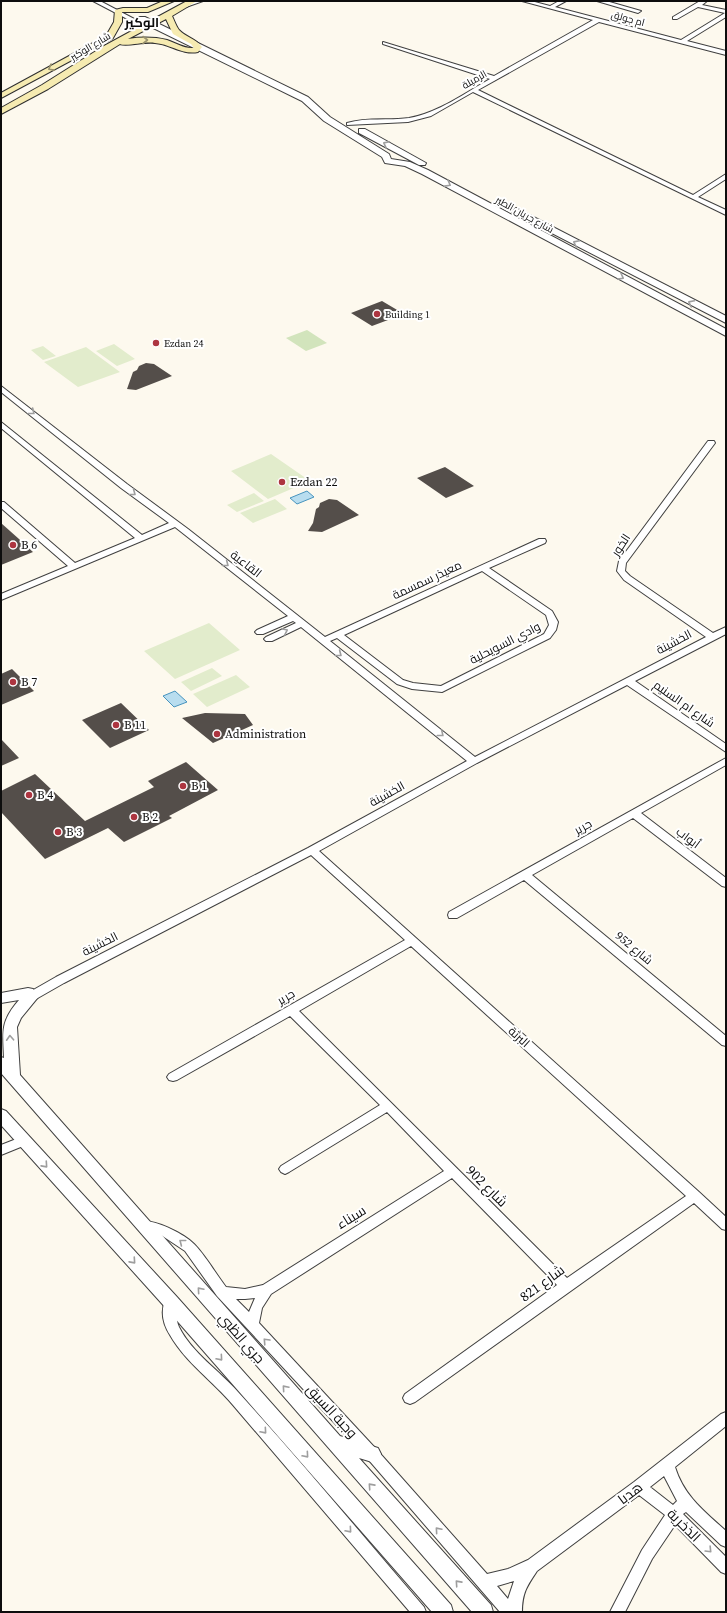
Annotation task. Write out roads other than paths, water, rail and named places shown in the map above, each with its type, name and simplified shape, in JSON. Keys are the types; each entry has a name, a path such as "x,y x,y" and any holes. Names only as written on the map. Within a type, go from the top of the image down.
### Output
{"main road":[{"path":"110,36 118,22 121,11 148,10 170,1"},
{"name":"شارع الوكير","path":"1,112 45,87 107,48 177,1"},
{"path":"144,23 188,2"},
{"name":"شارع الوكير","path":"1,96 125,28 168,15 188,2"},
{"path":"107,48 145,39 162,41 185,50 196,48 194,42 176,32 168,15"}],"street":[{"path":"96,1 121,11"},
{"path":"104,1 144,23"},
{"path":"188,2 200,1"},
{"name":"ام جولق","path":"525,1 726,53"},
{"path":"550,8 562,1"},
{"path":"600,1 638,11"},
{"path":"675,18 704,1"},
{"path":"697,5 726,14"},
{"path":"681,42 726,14"},
{"name":"الرميلة","path":"346,126 356,122 408,120 425,117 598,20"},
{"name":"شارع جريان الطير","path":"144,23 305,99 320,113 411,157 726,320"},
{"path":"587,26 608,27 703,53"},
{"path":"386,43 494,78"},
{"path":"473,90 726,213"},
{"name":"شارع جريان الطير","path":"346,126 386,156 388,161 407,164 425,172 726,333"},
{"path":"396,162 404,161 411,157"},
{"path":"694,197 726,176"},
{"name":"القاعية","path":"1,388 124,486 302,623 323,642 474,761"},
{"path":"1,424 141,538"},
{"name":"الخور","path":"711,443 635,544 621,566 621,571 627,578 721,634"},
{"path":"1,504 74,567"},
{"path":"1,597 175,524"},
{"name":"معيذر سمسمة","path":"323,642 542,541"},
{"name":"وادي السويحلية","path":"338,634 400,682 412,686 442,689 547,636 552,631 555,625 549,613 483,568"},
{"path":"260,632 294,617"},
{"path":"268,639 302,623"},
{"name":"الخشينة","path":"30,995 53,985 312,850 474,761 721,634"},
{"name":"شارع ام السنيم","path":"628,681 726,749"},
{"name":"جرير","path":"453,915 726,761"},
{"name":"أبواب","path":"634,813 726,883"},
{"name":"البرثة","path":"312,850 726,1225"},
{"name":"شارع 952","path":"525,875 726,1042"},
{"name":"جرير","path":"173,1077 412,941"},
{"path":"1,998 30,995"},
{"path":"13,1077 10,1027 12,1019 30,995"},
{"name":"شارع 902","path":"291,1010 566,1286"},
{"name":"جري الظبي","path":"1,1063 332,1442 484,1612"},
{"path":"285,1169 388,1106"},
{"path":"1,1115 171,1302 444,1612"},
{"path":"1,1127 22,1139"},
{"path":"1,1150 22,1139"},
{"name":"سيناء","path":"222,1292 245,1294 266,1290 452,1172"},
{"name":"شارع 821","path":"410,1398 695,1196"},
{"name":"وجبة السيق","path":"144,1226 164,1231 189,1247 222,1292 372,1454 510,1612"},
{"name":"سيناء","path":"252,1325 256,1307 266,1290"},
{"path":"171,1302 169,1312 170,1321 184,1344 204,1367 234,1395 420,1612"},
{"name":"هدبا","path":"484,1582 509,1576 533,1565 639,1487 726,1418"},
{"path":"332,1442 372,1454"},
{"name":"الذخرية","path":"667,1465 672,1480 685,1502 726,1540"},
{"name":"الذخرية","path":"639,1487 655,1497 674,1514 726,1567"},
{"path":"617,1612 645,1557 674,1514 685,1502"},
{"name":"هدبا","path":"515,1612 518,1589 524,1576 533,1565"}],"water":[{"path":"307,491 314,497 297,504 290,498"},
{"path":"175,691 187,702 174,707 163,696"}],"place":[{"name":"Building 1","path":"377,314"},
{"name":"Ezdan 24","path":"156,343"},
{"name":"Ezdan 22","path":"282,482"},
{"name":"B 6","path":"13,545"},
{"name":"B 7","path":"13,682"},
{"name":"B 11","path":"116,725"},
{"name":"Administration","path":"217,734"},
{"name":"B 1","path":"183,786"},
{"name":"B 4","path":"29,795"},
{"name":"B 2","path":"134,817"},
{"name":"B 3","path":"58,832"}],"district":[{"name":"الوكير","path":"142,22"}]}
